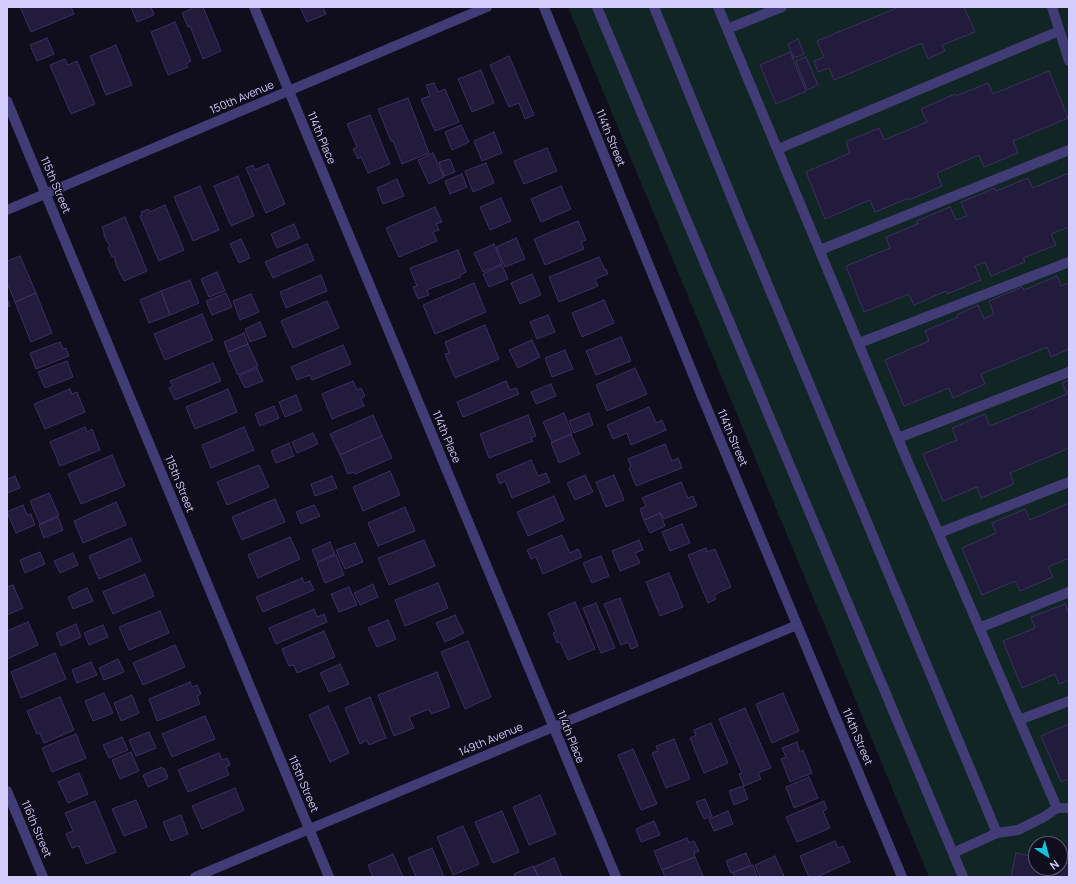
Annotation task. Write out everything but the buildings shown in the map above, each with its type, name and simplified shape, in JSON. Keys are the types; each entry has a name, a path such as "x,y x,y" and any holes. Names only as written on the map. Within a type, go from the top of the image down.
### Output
{"street":[{"name":"114th Place","path":"254,7 616,877"},
{"name":"150th Avenue","path":"7,210 487,7"},
{"name":"114th Street","path":"544,7 698,387 902,877"},
{"path":"597,7 963,877"},
{"path":"654,7 742,223 997,833"},
{"path":"718,7 898,438 1057,808"},
{"path":"727,29 782,7"},
{"path":"1052,7 1069,61"},
{"path":"778,149 1059,31"},
{"name":"115th Street","path":"7,101 329,877"},
{"path":"820,250 1069,150"},
{"path":"859,343 1069,262"},
{"path":"898,438 1069,372"},
{"path":"939,533 1069,482"},
{"path":"979,628 1069,592"},
{"name":"149th Avenue","path":"195,877 797,625"},
{"path":"1019,720 1069,701"},
{"name":"116th Street","path":"7,791 43,877"},
{"path":"953,853 997,833 1018,830 1044,817 1057,808 1069,808"}],"green space":[{"path":"568,7 1069,7 1069,877 929,877"}]}
